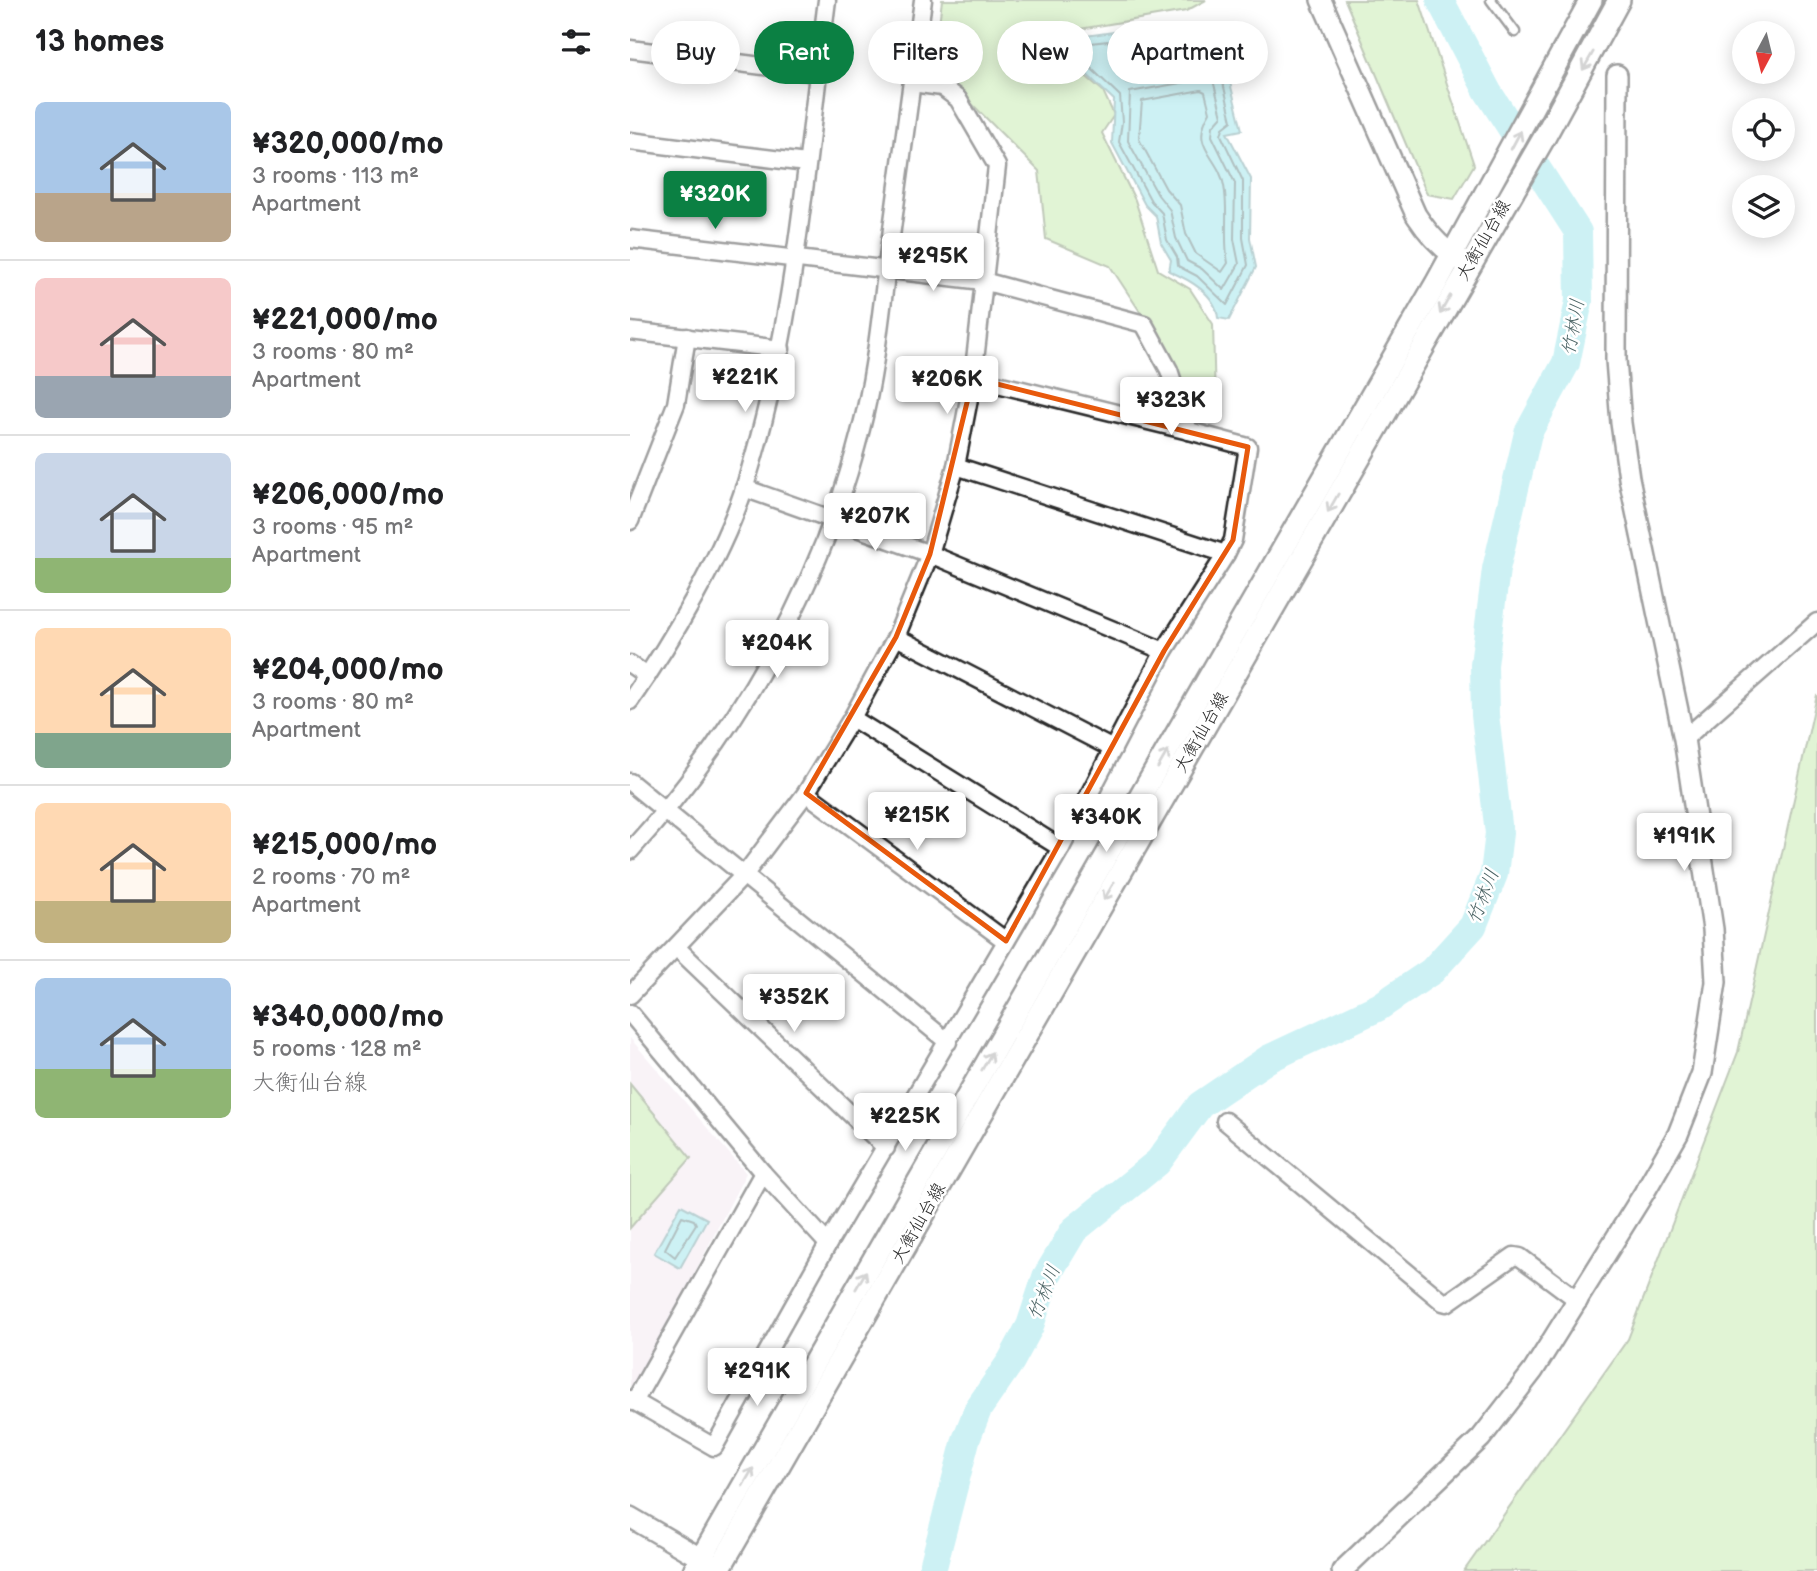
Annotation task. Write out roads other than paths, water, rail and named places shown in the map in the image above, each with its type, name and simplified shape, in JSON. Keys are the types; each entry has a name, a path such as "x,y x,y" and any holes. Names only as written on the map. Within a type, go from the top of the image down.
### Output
{"main road":[{"name":"大衡仙台線","path":"708,1567 1460,260 1503,166 1591,0"},
{"name":"大衡仙台線","path":"1460,260 1517,183 1619,0"}],"street":[{"path":"824,21 827,0"},
{"path":"920,21 923,0"},
{"path":"1321,0 1416,215 1429,235 1460,260"},
{"path":"630,49 754,65"},
{"path":"1342,1571 1481,1437 1532,1371 1579,1301 1678,1135 1702,1073 1716,982 1713,929 1684,739 1629,478 1621,422 1616,360 1617,75"},
{"path":"630,701 648,676 703,580 744,488 781,349 795,260 816,84"},
{"path":"630,851 667,811 708,757 745,700 796,604 833,518 861,428 887,269 912,84"},
{"path":"630,995 745,874 806,793 852,718 896,637 930,554 956,466 973,378 997,166 958,99 942,87 920,84"},
{"path":"630,141 806,163"},
{"path":"630,239 983,281 1144,324 1168,370 1189,431"},
{"path":"630,331 781,349"},
{"path":"630,521 676,404 687,337"},
{"path":"763,1173 632,1401 714,1447 828,1244 1061,848 1164,651 1233,540 1248,447 973,378"},
{"path":"956,466 1226,554"},
{"path":"744,488 930,554 1164,651"},
{"path":"1684,739 1817,622"},
{"path":"896,637 1113,749"},
{"path":"630,664 648,676"},
{"path":"852,718 1061,848"},
{"path":"630,782 948,1041"},
{"path":"806,793 1006,942"},
{"path":"677,948 886,1148"},
{"path":"630,1013 763,1173 828,1244"},
{"path":"1225,1121 1443,1303 1447,1303 1514,1256 1520,1256 1579,1301"},
{"path":"630,1517 708,1567"}],"lane":[{"path":"1490,0 1515,32"}],"water":[{"path":"1107,33 1107,84 1230,84 1242,130 1227,133 1251,179 1250,238 1256,267 1229,320 1218,318 1212,302 1201,289 1169,271 1171,260 1161,243 1156,216 1145,205 1112,143 1114,100 1093,80 1093,35"},
{"path":"681,1205 707,1219 680,1268 654,1253"}],"waterway":[{"name":"竹林川","path":"932,1571 966,1440 978,1409 1011,1361 1030,1326 1046,1277 1074,1230 1158,1162 1200,1105 1268,1059 1379,1007 1432,971 1473,926 1494,874 1499,833 1485,715 1484,665 1496,569 1528,433 1566,363 1579,301 1578,232 1488,92 1440,0"}]}
